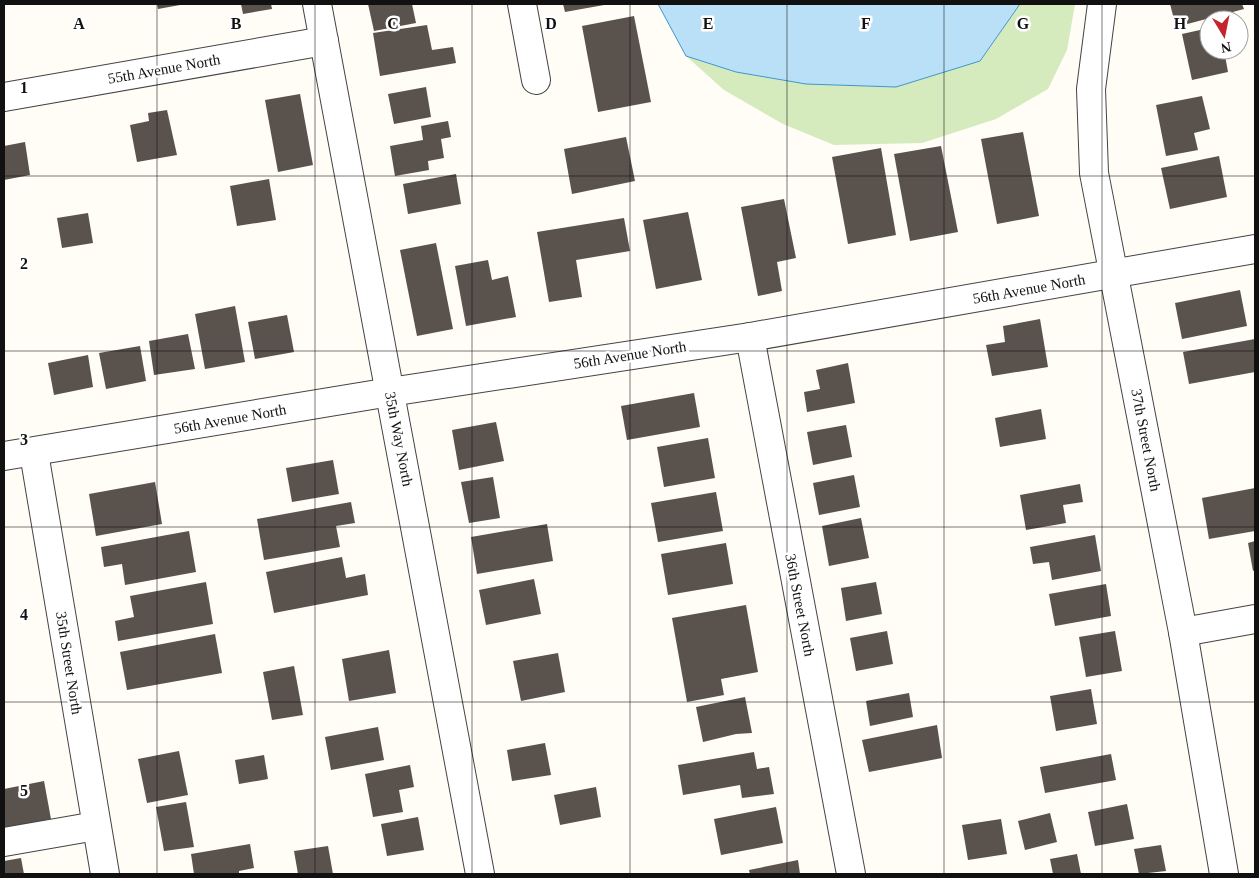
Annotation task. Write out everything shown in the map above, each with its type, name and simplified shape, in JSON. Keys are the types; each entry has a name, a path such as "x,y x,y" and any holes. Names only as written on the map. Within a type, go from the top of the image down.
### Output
{"street":[{"name":"35th Way North","path":"317,4 480,874"},
{"path":"522,4 536,80"},
{"name":"37th Street North","path":"1102,4 1091,89 1094,173 1183,632 1224,874"},
{"name":"55th Avenue North","path":"4,96 324,41"},
{"name":"56th Avenue North","path":"4,456 390,392 750,336 1114,275 1255,249"},
{"name":"36th Street North","path":"750,336 850,874"},
{"name":"35th Street North","path":"34,452 105,874"},
{"path":"1183,632 1255,619"},
{"path":"4,842 96,826"}],"green space":[{"path":"1020,4 1075,4 1067,50 1048,89 996,119 922,143 834,145 783,124 724,90 686,56 736,72 980,61"}],"water":[{"path":"658,4 1020,4 980,61 896,87 806,84 736,72 686,56"}],"building":[{"path":"157,4 180,4 180,5 158,9"},
{"path":"241,4 271,4 272,9 243,14"},
{"path":"368,4 412,4 416,23 374,31"},
{"path":"563,4 604,4 604,5 565,12"},
{"path":"1170,4 1242,4 1244,9 1199,10 1199,21 1176,27"},
{"path":"634,16 651,102 598,112 582,26"},
{"path":"427,25 432,50 453,47 456,63 380,76 373,33"},
{"path":"1199,30 1199,60 1226,60 1228,72 1192,80 1182,34"},
{"path":"426,87 431,117 394,124 388,94"},
{"path":"300,94 313,165 278,172 265,100"},
{"path":"1202,96 1210,129 1194,133 1198,150 1166,156 1156,105"},
{"path":"167,110 177,155 137,162 130,125 149,121 148,113"},
{"path":"448,121 451,137 441,139 444,158 428,161 429,170 395,176 390,146 423,140 421,126"},
{"path":"1023,132 1039,216 997,224 981,139"},
{"path":"626,137 635,181 572,194 564,149"},
{"path":"25,142 30,175 4,180 4,146"},
{"path":"941,146 958,232 910,241 894,154"},
{"path":"881,148 896,235 848,244 832,157"},
{"path":"1219,156 1227,197 1170,209 1161,168"},
{"path":"456,174 461,204 408,214 403,184"},
{"path":"269,179 276,220 237,226 230,186"},
{"path":"784,199 796,258 777,262 782,291 758,296 741,207"},
{"path":"688,212 702,280 656,289 643,220"},
{"path":"88,213 93,243 62,248 57,218"},
{"path":"624,218 630,251 576,260 582,297 549,302 537,232"},
{"path":"436,243 453,329 417,336 400,250"},
{"path":"488,260 492,280 508,276 516,317 466,326 455,266"},
{"path":"1240,290 1247,326 1182,339 1175,303"},
{"path":"235,306 245,362 205,369 195,314"},
{"path":"287,315 294,352 255,359 248,322"},
{"path":"1040,319 1048,367 992,376 986,345 1005,342 1003,326"},
{"path":"188,334 195,369 154,375 149,341"},
{"path":"1255,339 1255,372 1189,384 1183,352"},
{"path":"140,346 146,381 106,389 99,353"},
{"path":"88,355 93,387 54,395 48,363"},
{"path":"848,363 855,403 807,412 804,392 820,389 816,370"},
{"path":"694,393 700,427 627,440 621,406"},
{"path":"1041,409 1046,439 1000,447 995,418"},
{"path":"496,422 504,461 459,470 452,430"},
{"path":"846,425 852,457 813,465 807,432"},
{"path":"708,438 715,478 664,487 657,447"},
{"path":"333,460 339,494 292,502 286,468"},
{"path":"854,475 860,507 819,515 813,483"},
{"path":"493,477 500,518 469,523 461,482"},
{"path":"155,482 162,524 96,536 89,494"},
{"path":"1080,484 1083,502 1063,505 1066,523 1026,530 1020,495"},
{"path":"1255,488 1255,531 1209,539 1202,498"},
{"path":"716,492 723,531 658,542 651,503"},
{"path":"351,502 355,523 336,526 340,547 264,560 257,519"},
{"path":"861,518 869,558 829,566 822,526"},
{"path":"547,524 553,561 477,574 471,537"},
{"path":"189,531 196,572 125,585 122,564 104,567 101,547"},
{"path":"1095,535 1101,571 1052,580 1049,562 1033,564 1030,547"},
{"path":"1255,541 1255,570 1253,571 1248,543"},
{"path":"726,543 733,584 668,595 661,554"},
{"path":"342,557 346,578 365,574 368,595 274,613 266,572"},
{"path":"534,579 541,614 486,625 479,590"},
{"path":"206,582 213,624 118,641 115,621 134,617 130,596"},
{"path":"876,582 882,614 846,621 841,588"},
{"path":"1106,584 1111,616 1055,626 1049,594"},
{"path":"746,605 758,672 721,679 724,695 687,702 672,618"},
{"path":"887,631 893,664 856,671 850,638"},
{"path":"1115,631 1122,671 1086,677 1079,637"},
{"path":"215,634 222,673 127,690 120,652"},
{"path":"389,650 396,693 349,701 342,659"},
{"path":"558,653 565,692 521,701 513,661"},
{"path":"294,666 303,715 272,720 263,672"},
{"path":"1091,689 1097,724 1056,731 1050,696"},
{"path":"909,693 913,717 870,726 866,701"},
{"path":"745,697 752,733 736,734 703,742 696,707"},
{"path":"937,725 942,758 869,772 862,740"},
{"path":"378,727 384,760 331,770 325,737"},
{"path":"545,743 551,775 512,781 507,750"},
{"path":"179,751 188,795 147,803 138,759"},
{"path":"754,752 757,769 769,767 774,794 742,798 740,785 683,795 678,765"},
{"path":"1111,754 1116,780 1045,793 1040,767"},
{"path":"264,755 268,779 239,784 235,760"},
{"path":"410,765 414,787 399,790 403,812 373,817 365,774"},
{"path":"44,781 51,819 4,828 4,789"},
{"path":"596,787 601,817 560,825 554,795"},
{"path":"186,802 194,847 164,851 156,807"},
{"path":"1127,804 1134,839 1095,846 1088,812"},
{"path":"776,807 783,843 721,855 714,819"},
{"path":"1050,813 1057,842 1025,850 1018,821"},
{"path":"418,817 424,850 387,856 381,824"},
{"path":"1001,819 1007,854 968,860 962,825"},
{"path":"250,844 254,868 239,871 239,874 194,874 191,854"},
{"path":"1161,845 1166,871 1139,874 1134,849"},
{"path":"328,846 333,874 298,874 294,851"},
{"path":"1077,854 1081,874 1053,874 1050,859"},
{"path":"21,858 24,874 4,874 4,861"},
{"path":"798,860 800,874 750,874 749,870"}]}
